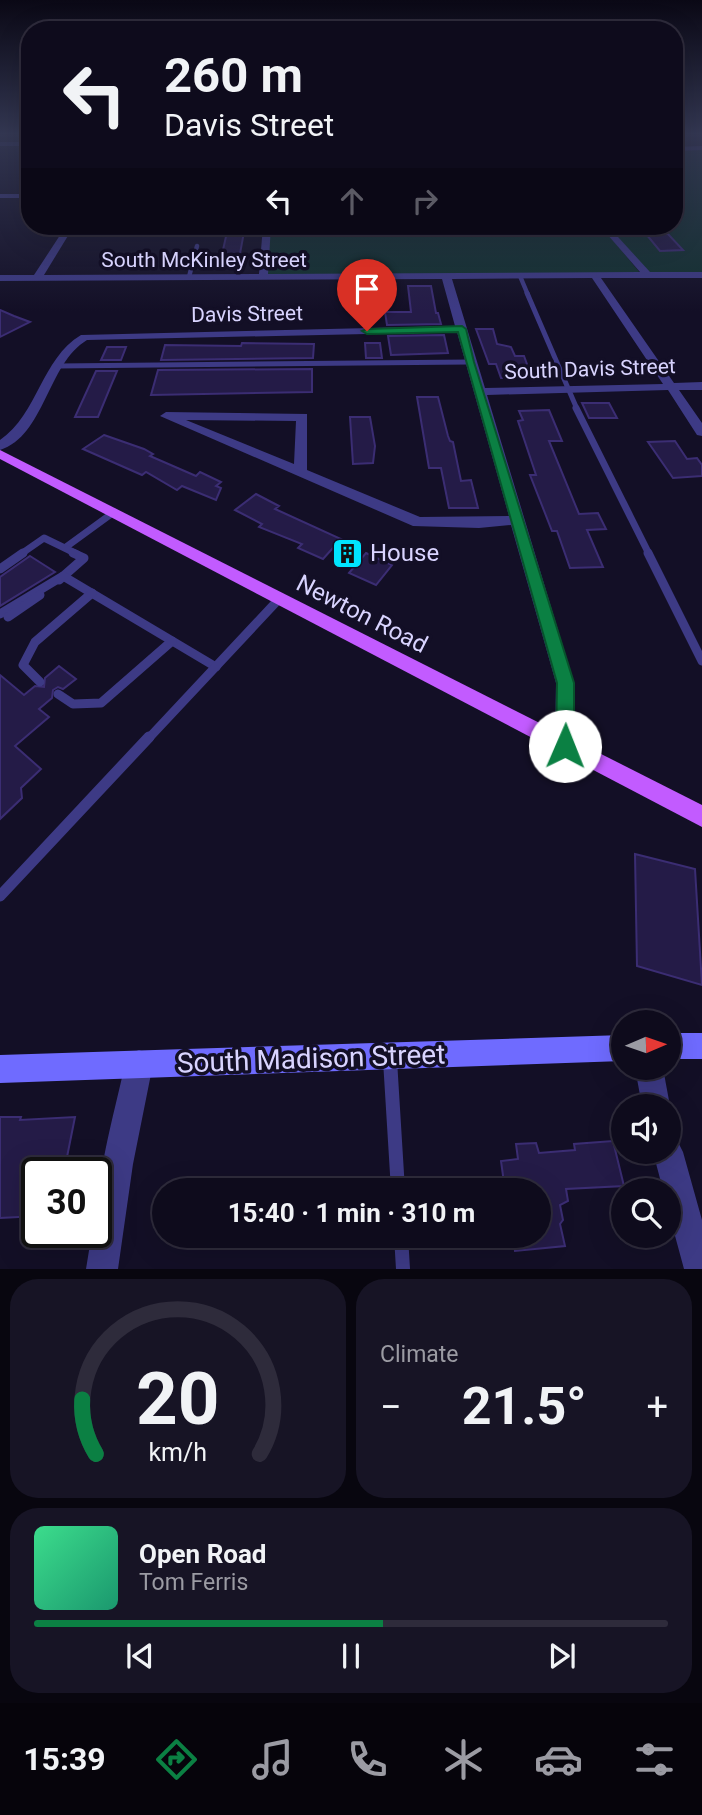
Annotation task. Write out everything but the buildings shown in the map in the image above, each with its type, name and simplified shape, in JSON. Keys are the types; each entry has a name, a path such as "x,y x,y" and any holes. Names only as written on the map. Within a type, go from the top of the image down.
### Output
{"main road":[{"name":"Newton Road","path":"0,454 702,816"}],"street":[{"path":"0,196 21,196"},
{"path":"37,278 64,235"},
{"path":"263,277 266,235"},
{"path":"612,235 646,275"},
{"name":"South McKinley Street","path":"0,278 702,275"},
{"path":"446,276 565,683 565,746"},
{"path":"595,276 702,432"},
{"name":"Davis Street","path":"58,366 75,341 101,336 462,329"},
{"path":"0,446 19,433 58,366"},
{"name":"South Davis Street","path":"480,392 702,386"},
{"path":"300,472 303,417 166,416 418,522 480,523 518,520"},
{"path":"681,1046 702,1046"},
{"name":"South Madison Street","path":"0,1069 611,1048"},
{"path":"102,1269 118,1164 139,1064"},
{"path":"671,1164 700,1269"}],"lane":[{"path":"189,277 197,246"},
{"path":"520,276 567,389 702,661"},
{"path":"58,366 469,362"},
{"path":"66,547 114,512"},
{"path":"0,569 44,538 85,558 20,612 0,620"},
{"path":"0,575 26,556 27,549"},
{"path":"0,614 10,611 51,579 63,576 216,667"},
{"path":"40,682 23,665 35,642 92,593"},
{"path":"0,896 279,599"},
{"path":"58,694 73,704 101,703 172,640"},
{"path":"390,1055 397,1178"},
{"path":"402,1248 403,1269"}],"green space":[{"path":"683,192 702,192 702,273 649,274 615,235 683,235"},
{"path":"269,235 608,235 641,274 266,276"}],"place":[{"name":"House","path":"347,553"}],"route":[{"path":"367,331 462,329 469,362 565,683 565,746"}]}
